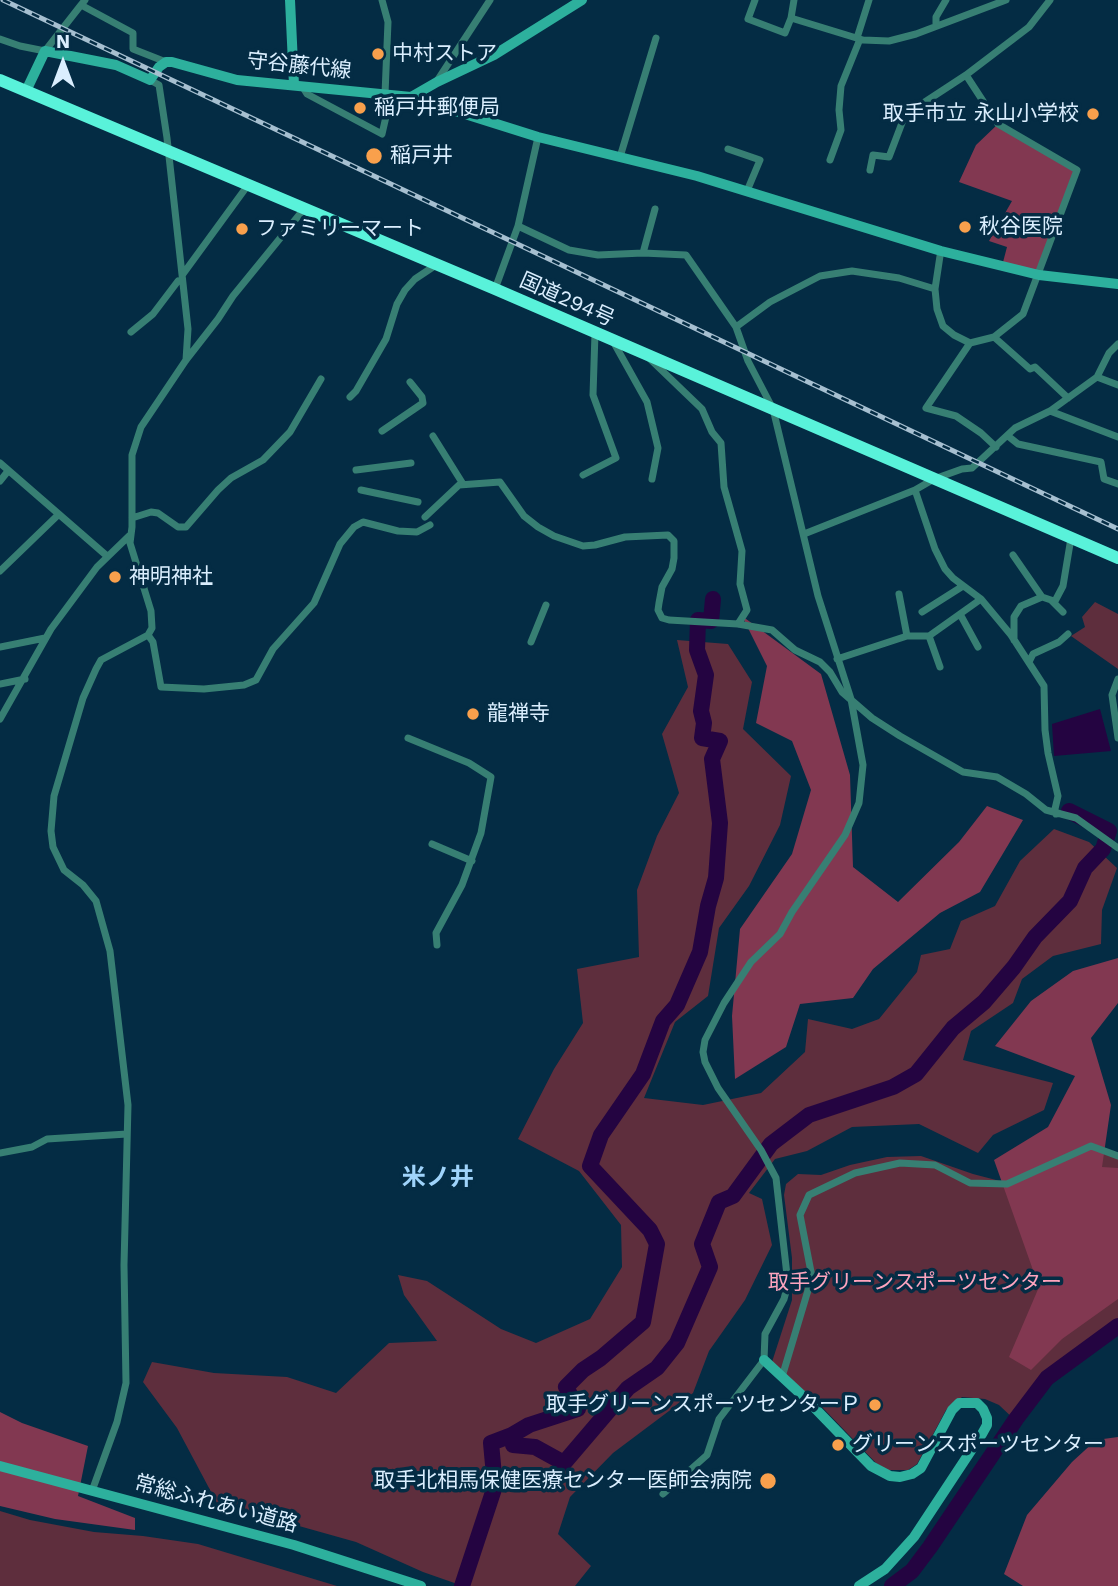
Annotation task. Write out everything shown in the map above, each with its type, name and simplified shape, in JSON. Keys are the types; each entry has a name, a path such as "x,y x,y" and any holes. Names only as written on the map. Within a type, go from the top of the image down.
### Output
{"highway":[{"name":"国道294号","path":"0,80 495,289 1118,558"}],"street":[{"path":"290,0 298,86 307,94 382,134 388,95 388,22 382,0"},
{"path":"436,82 490,0"},
{"path":"411,97 494,55 582,0"},
{"path":"755,0 748,19 785,33 794,0"},
{"path":"830,160 841,130 841,86 859,38 869,0"},
{"path":"936,26 936,17 946,0"},
{"path":"870,170 873,155 889,157 905,115 965,75 1029,27 1050,0"},
{"path":"791,18 859,38 889,41 916,34 1001,1"},
{"path":"26,91 45,51 83,3 132,33 134,49 166,62"},
{"path":"620,157 656,38"},
{"path":"0,39 20,46 116,65 159,85 188,329 186,360"},
{"path":"150,80 166,62"},
{"name":"守谷藤代線","path":"166,62 237,80 411,97 538,137 697,176 941,251 1039,275 1118,284"},
{"path":"940,256 935,289 937,309 943,326 970,343 994,337 1023,314 1077,170 998,124 965,75"},
{"path":"495,289 518,226 538,137"},
{"path":"728,149 760,159 747,191"},
{"path":"131,332 153,314 248,185"},
{"path":"92,1491 117,1422 126,1383 124,1265 128,1105 110,951 96,901 58,861 52,839 51,815 59,774 89,682 101,660 148,635 153,620 133,559 129,536 132,518 131,475 136,440 141,427 186,360 258,264 304,209"},
{"path":"643,253 655,209"},
{"path":"518,226 569,250 598,255 686,255 736,327 748,361 773,410 818,596 851,699 863,765 862,788 845,835 780,934 751,962 724,1003 705,1040 705,1062 718,1088 761,1150 776,1178 788,1284 784,1299 765,1334 764,1360 719,1419 707,1455 663,1494"},
{"path":"350,397 386,339 397,304 405,290 415,279 436,265"},
{"path":"736,327 770,302 820,276 852,271 898,278 935,289"},
{"path":"583,475 616,458 593,395 595,333"},
{"path":"994,337 1030,369 1035,367 1069,398"},
{"path":"614,342 647,402 658,448 652,479"},
{"path":"970,343 926,408 956,416 996,447"},
{"path":"804,534 915,490 934,479 972,468 1015,428 1050,411 1097,377 1109,353 1118,344"},
{"path":"647,356 702,409 712,432 721,443 724,487 742,551 740,584 747,610 738,624"},
{"path":"1097,377 1118,385"},
{"path":"132,518 151,512 158,513 178,527 186,527 231,478 263,460 290,432 321,379"},
{"path":"382,431 423,403 422,397 410,382"},
{"path":"1050,411 1118,437"},
{"path":"433,436 463,484"},
{"path":"1008,436 1018,444 1101,461 1104,479 1118,484"},
{"path":"0,463 107,556"},
{"path":"356,470 411,463"},
{"path":"0,481 9,471"},
{"path":"425,517 451,491 463,484 500,482 524,516 538,527 583,546 625,537 668,535 674,541 674,558 659,603 658,610 662,618 772,629 795,650 820,662 830,672 842,692 872,718 963,772 997,777 1046,810 1076,818 1118,848"},
{"path":"915,490 935,549 945,569 981,599 1044,686 1045,730 1058,796 1056,814"},
{"path":"361,491 418,502"},
{"path":"0,571 58,515"},
{"path":"148,635 153,642 161,687 215,689 244,685 256,680 273,649 314,603 340,544 354,527 363,523 416,532 430,525"},
{"path":"0,719 25,679 45,638 97,567 129,536"},
{"path":"1054,603 1063,586 1071,538"},
{"path":"1013,555 1042,597 1063,612"},
{"path":"922,612 963,586"},
{"path":"898,594 907,636"},
{"path":"1014,641 1014,617 1021,606 1042,597"},
{"path":"837,659 907,636 929,636 981,599"},
{"path":"531,642 546,605"},
{"path":"960,614 978,647"},
{"path":"1029,662 1033,654 1059,642 1068,634"},
{"path":"929,636 940,667"},
{"path":"0,647 45,638"},
{"path":"0,684 25,679"},
{"path":"1118,679 1112,695 1118,738"},
{"path":"408,738 469,763 491,776 481,833 462,886 436,933 437,945"},
{"path":"432,844 472,861"},
{"path":"0,1153 32,1147 47,1139 127,1134"},
{"path":"782,1377 812,1277 800,1215 809,1195 855,1173 900,1163 934,1165 970,1183 1007,1184 1091,1146 1118,1156"},
{"path":"764,1360 871,1466 890,1476 912,1474 921,1468 952,1410 959,1403 977,1404 987,1418 982,1434 914,1537 885,1569 859,1586"},
{"name":"常総ふれあい道路","path":"0,1465 305,1548 421,1586"}],"green space":[{"path":"1095,602 1118,614 1118,669 1071,636 1085,627 1082,617"},
{"path":"677,640 728,644 752,682 743,729 791,776 780,825 749,886 719,928 708,996 675,1022 644,1098 703,1105 761,1093 805,1052 808,1019 852,1029 879,1019 917,972 921,955 950,949 961,921 995,906 1020,861 1054,829 1089,842 1117,868 1102,910 1101,944 1053,956 1022,979 1013,1003 971,1031 963,1060 1053,1083 1044,1110 993,1135 978,1153 919,1124 852,1127 807,1151 775,1159 749,1193 762,1199 772,1245 745,1300 709,1351 693,1393 613,1453 570,1497 558,1534 591,1566 575,1586 463,1586 423,1572 356,1542 217,1503 177,1428 143,1382 152,1362 214,1373 287,1377 336,1393 389,1343 437,1341 404,1295 398,1275 427,1281 501,1329 536,1343 590,1319 622,1267 621,1225 579,1171 518,1139 554,1069 583,1023 577,969 639,957 637,890 657,836 679,793 662,734 688,687"},
{"name":"取手グリーンスポーツセンター","path":"1099,1147 1118,1154 1118,1325 1053,1372 1017,1422 999,1405 985,1399 962,1397 946,1410 917,1464 908,1470 887,1470 876,1463 820,1405 772,1362 792,1300 792,1258 784,1195 786,1184 798,1174 821,1175 887,1157 921,1156 1019,1186"},
{"path":"0,1511 30,1520 94,1532 198,1544 337,1586 0,1586"}],"shaded area":[{"path":"998,124 1077,170 1039,275 1002,266 1007,247 989,241 1012,201 959,182 976,145"},
{"path":"742,616 821,674 850,775 853,867 898,902 959,842 987,806 1023,820 980,892 940,913 873,969 853,998 800,1004 786,1047 735,1079 732,1016 740,929 792,854 811,790 792,741 756,723 767,666"},
{"path":"1100,709 1111,751 1054,756 1052,724"},
{"path":"1118,958 1118,1003 1091,1038 1111,1105 1102,1167 1118,1168 1118,1299 1062,1339 1031,1370 1009,1357 1039,1287 994,1160 1048,1127 1075,1076 995,1046 1031,1001 1073,971"},
{"path":"0,1412 22,1423 88,1446 78,1496 135,1518 135,1530 55,1519 0,1506"},
{"path":"1118,1437 1118,1586 1023,1586 1004,1574 1027,1515 1072,1462 1096,1440"}],"waterway":[{"path":"512,1435 529,1425 578,1409 566,1387 643,1322 657,1244 650,1230 590,1166 601,1135 643,1074 663,1021 677,1005 700,952 716,878 720,823 712,759 720,741 702,738 704,723 701,711 706,675 697,650 698,620 711,621 713,599"},
{"path":"462,1586 495,1486 491,1443 512,1435 513,1445 535,1447 564,1463 628,1388 657,1368 677,1343 710,1267 702,1244 719,1202 733,1196 771,1144 809,1115 893,1087 916,1074 953,1028 984,1002 1035,937 1070,901 1085,868 1103,849 1109,831 1069,811"},
{"path":"892,1586 912,1571 930,1547 1016,1419 1047,1378 1118,1326"}],"railway":[{"path":"3,0 1118,529"}],"place":[{"name":"中村ストア","path":"378,54"},
{"name":"稲戸井郵便局","path":"360,108"},
{"name":"取手市立 永山小学校","path":"1093,114"},
{"name":"稲戸井","path":"374,156"},
{"name":"秋谷医院","path":"965,227"},
{"name":"ファミリーマート","path":"242,229"},
{"name":"神明神社","path":"115,577"},
{"name":"龍禅寺","path":"473,714"},
{"name":"取手グリーンスポーツセンターＰ","path":"875,1405"},
{"name":"グリーンスポーツセンター","path":"838,1445"},
{"name":"取手北相馬保健医療センター医師会病院","path":"768,1481"}],"district":[{"name":"米ノ井","path":"438,1178"}]}
